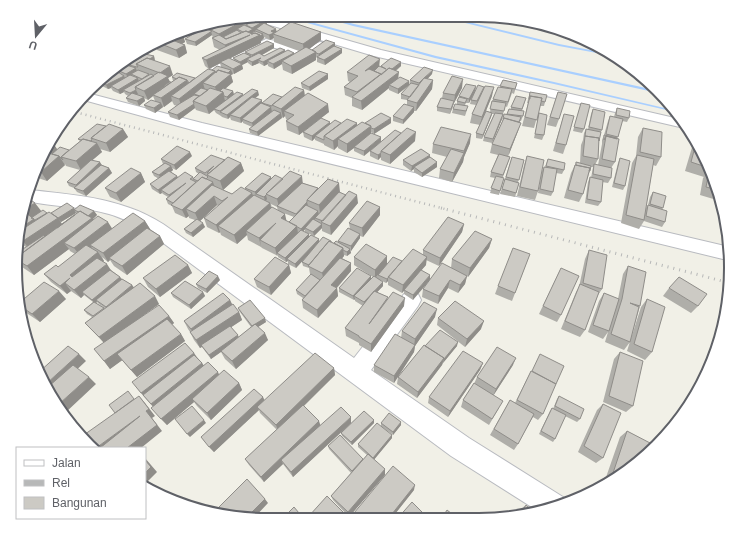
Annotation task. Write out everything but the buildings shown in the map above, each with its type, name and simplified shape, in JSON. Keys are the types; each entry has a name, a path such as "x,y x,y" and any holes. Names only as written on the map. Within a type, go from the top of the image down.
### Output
{"street":[{"path":"271,22 378,53 677,123"},
{"path":"218,68 266,43 301,53 307,53 330,40"},
{"path":"90,98 207,129 723,252"},
{"path":"33,196 86,203 123,212 141,220 156,229 460,447 549,503"},
{"path":"356,373 411,300"}],"waterway":[{"path":"306,22 435,57 666,109"},
{"path":"342,22 648,90"},
{"path":"463,22 559,45 596,52"}],"railway":[{"path":"77,113 445,209"},
{"path":"441,208 723,281"}]}
